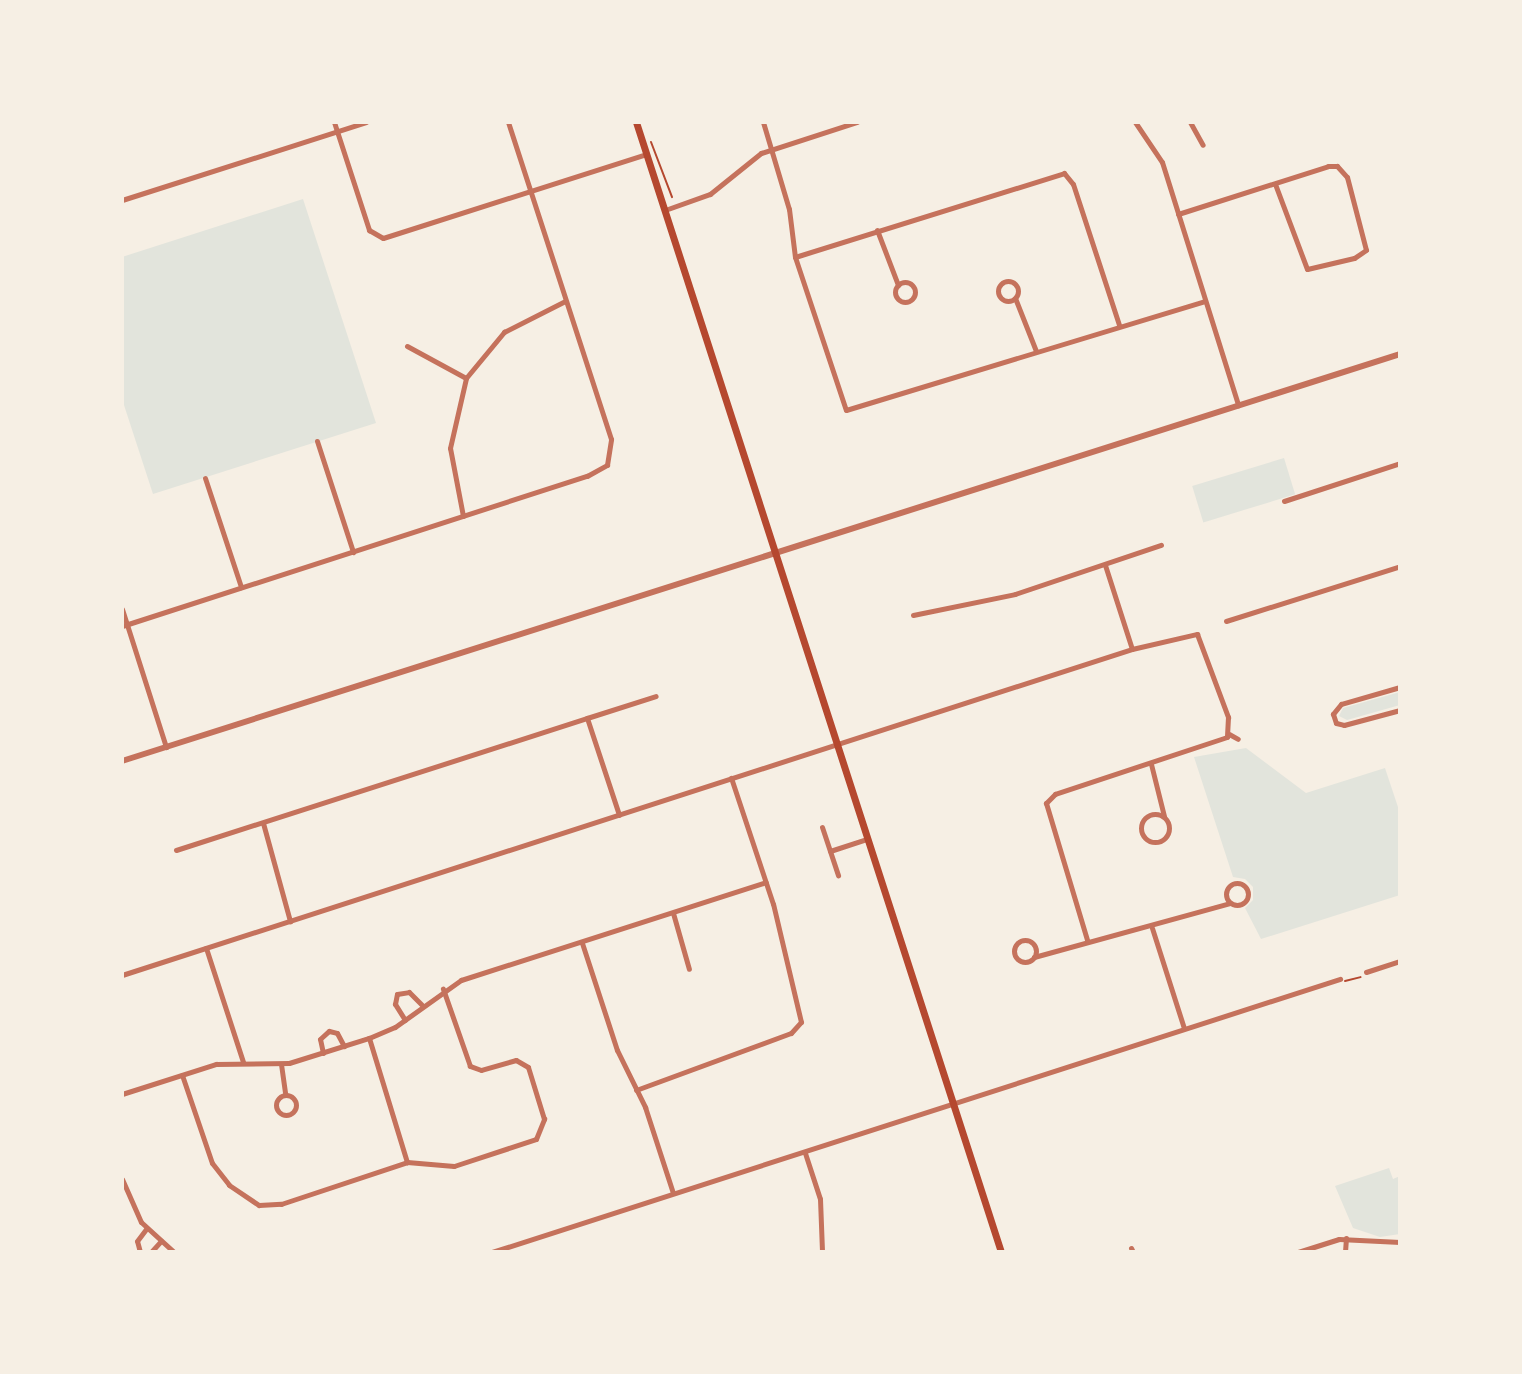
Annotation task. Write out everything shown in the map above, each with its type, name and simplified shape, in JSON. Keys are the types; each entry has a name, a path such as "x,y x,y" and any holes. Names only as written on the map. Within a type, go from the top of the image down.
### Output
{"main road":[{"path":"636,122 1001,1252"}],"street":[{"path":"334,122 375,236 394,236 647,154"},
{"path":"122,200 366,122"},
{"path":"124,625 602,471 612,457 612,444 508,122"},
{"path":"763,122 772,149 795,257 846,410 1204,301"},
{"path":"665,210 710,194 741,164 772,149 857,122"},
{"path":"1135,122 1156,148 1238,405"},
{"path":"1190,122 1203,145"},
{"path":"1178,214 1275,184 1342,164 1367,237 1368,251 1358,257 1305,271 1275,184"},
{"path":"795,257 1064,173 1073,184 1119,325"},
{"path":"877,230 898,285 899,300 914,298 912,285 898,285"},
{"path":"1015,298 1036,351"},
{"path":"463,516 450,448 466,378 504,332 565,301"},
{"path":"407,346 466,378"},
{"path":"122,761 1400,354"},
{"path":"317,441 353,552"},
{"path":"1284,501 1400,463"},
{"path":"205,478 241,587"},
{"path":"913,615 1015,594 1161,545"},
{"path":"1105,565 1132,649"},
{"path":"1226,621 1400,566"},
{"path":"122,609 124,625 166,747"},
{"path":"122,975 1184,634 1197,634 1204,644 1228,717 1229,734"},
{"path":"1400,687 1341,704 1333,714 1344,725 1400,710"},
{"path":"176,850 656,696"},
{"path":"587,718 619,815"},
{"path":"1229,734 1238,739"},
{"path":"1087,940 1046,809 1046,797 1151,764 1229,734"},
{"path":"1151,764 1164,816 1172,823 1169,833 1149,840 1140,836 1141,824 1164,816"},
{"path":"636,1090 797,1029 801,1009 766,882 731,778"},
{"path":"263,823 290,921"},
{"path":"822,827 838,875"},
{"path":"830,851 867,839"},
{"path":"122,1094 182,1075 243,1062 281,1064 369,1038 405,1020 443,989 766,882"},
{"path":"1034,957 1030,941 1016,944 1018,960 1034,957 1087,940 1152,928 1230,903 1246,901 1244,885 1227,888 1230,903"},
{"path":"673,913 689,969"},
{"path":"1152,928 1184,1028"},
{"path":"582,943 617,1050 636,1090 673,1193"},
{"path":"206,948 243,1062"},
{"path":"1366,972 1400,961"},
{"path":"492,1252 1340,979"},
{"path":"182,1075 212,1163 250,1201 281,1204 407,1162 454,1166 532,1141 545,1125 525,1063 512,1060 481,1070 470,1066 443,989"},
{"path":"405,1020 395,1004 397,994 409,992 422,1005"},
{"path":"323,1053 320,1039 326,1032 337,1033 344,1046"},
{"path":"369,1038 407,1162"},
{"path":"281,1064 285,1094 296,1104 285,1115 275,1107 285,1094"},
{"path":"805,1153 820,1199 822,1252"},
{"path":"122,1179 146,1229 174,1252"},
{"path":"140,1252 137,1241 146,1229"},
{"path":"1345,1252 1346,1238"},
{"path":"1298,1252 1346,1238 1400,1242"},
{"path":"151,1252 161,1241"},
{"path":"869,1252 895,1252"}],"path":[{"path":"652,141 672,197"},
{"path":"1340,979 1351,982 1366,972"}],"shaded area":[{"path":"303,199 376,423 153,494 122,399 122,257"},
{"path":"1284,458 1295,494 1203,522 1192,486"},
{"path":"1400,692 1400,705 1347,720 1339,716 1343,708"},
{"path":"1246,748 1306,793 1385,768 1400,813 1400,895 1261,939 1245,908 1253,900 1253,887 1245,879 1233,877 1194,757"},
{"path":"1389,1168 1393,1179 1400,1176 1400,1234 1380,1237 1353,1228 1335,1186"}]}
